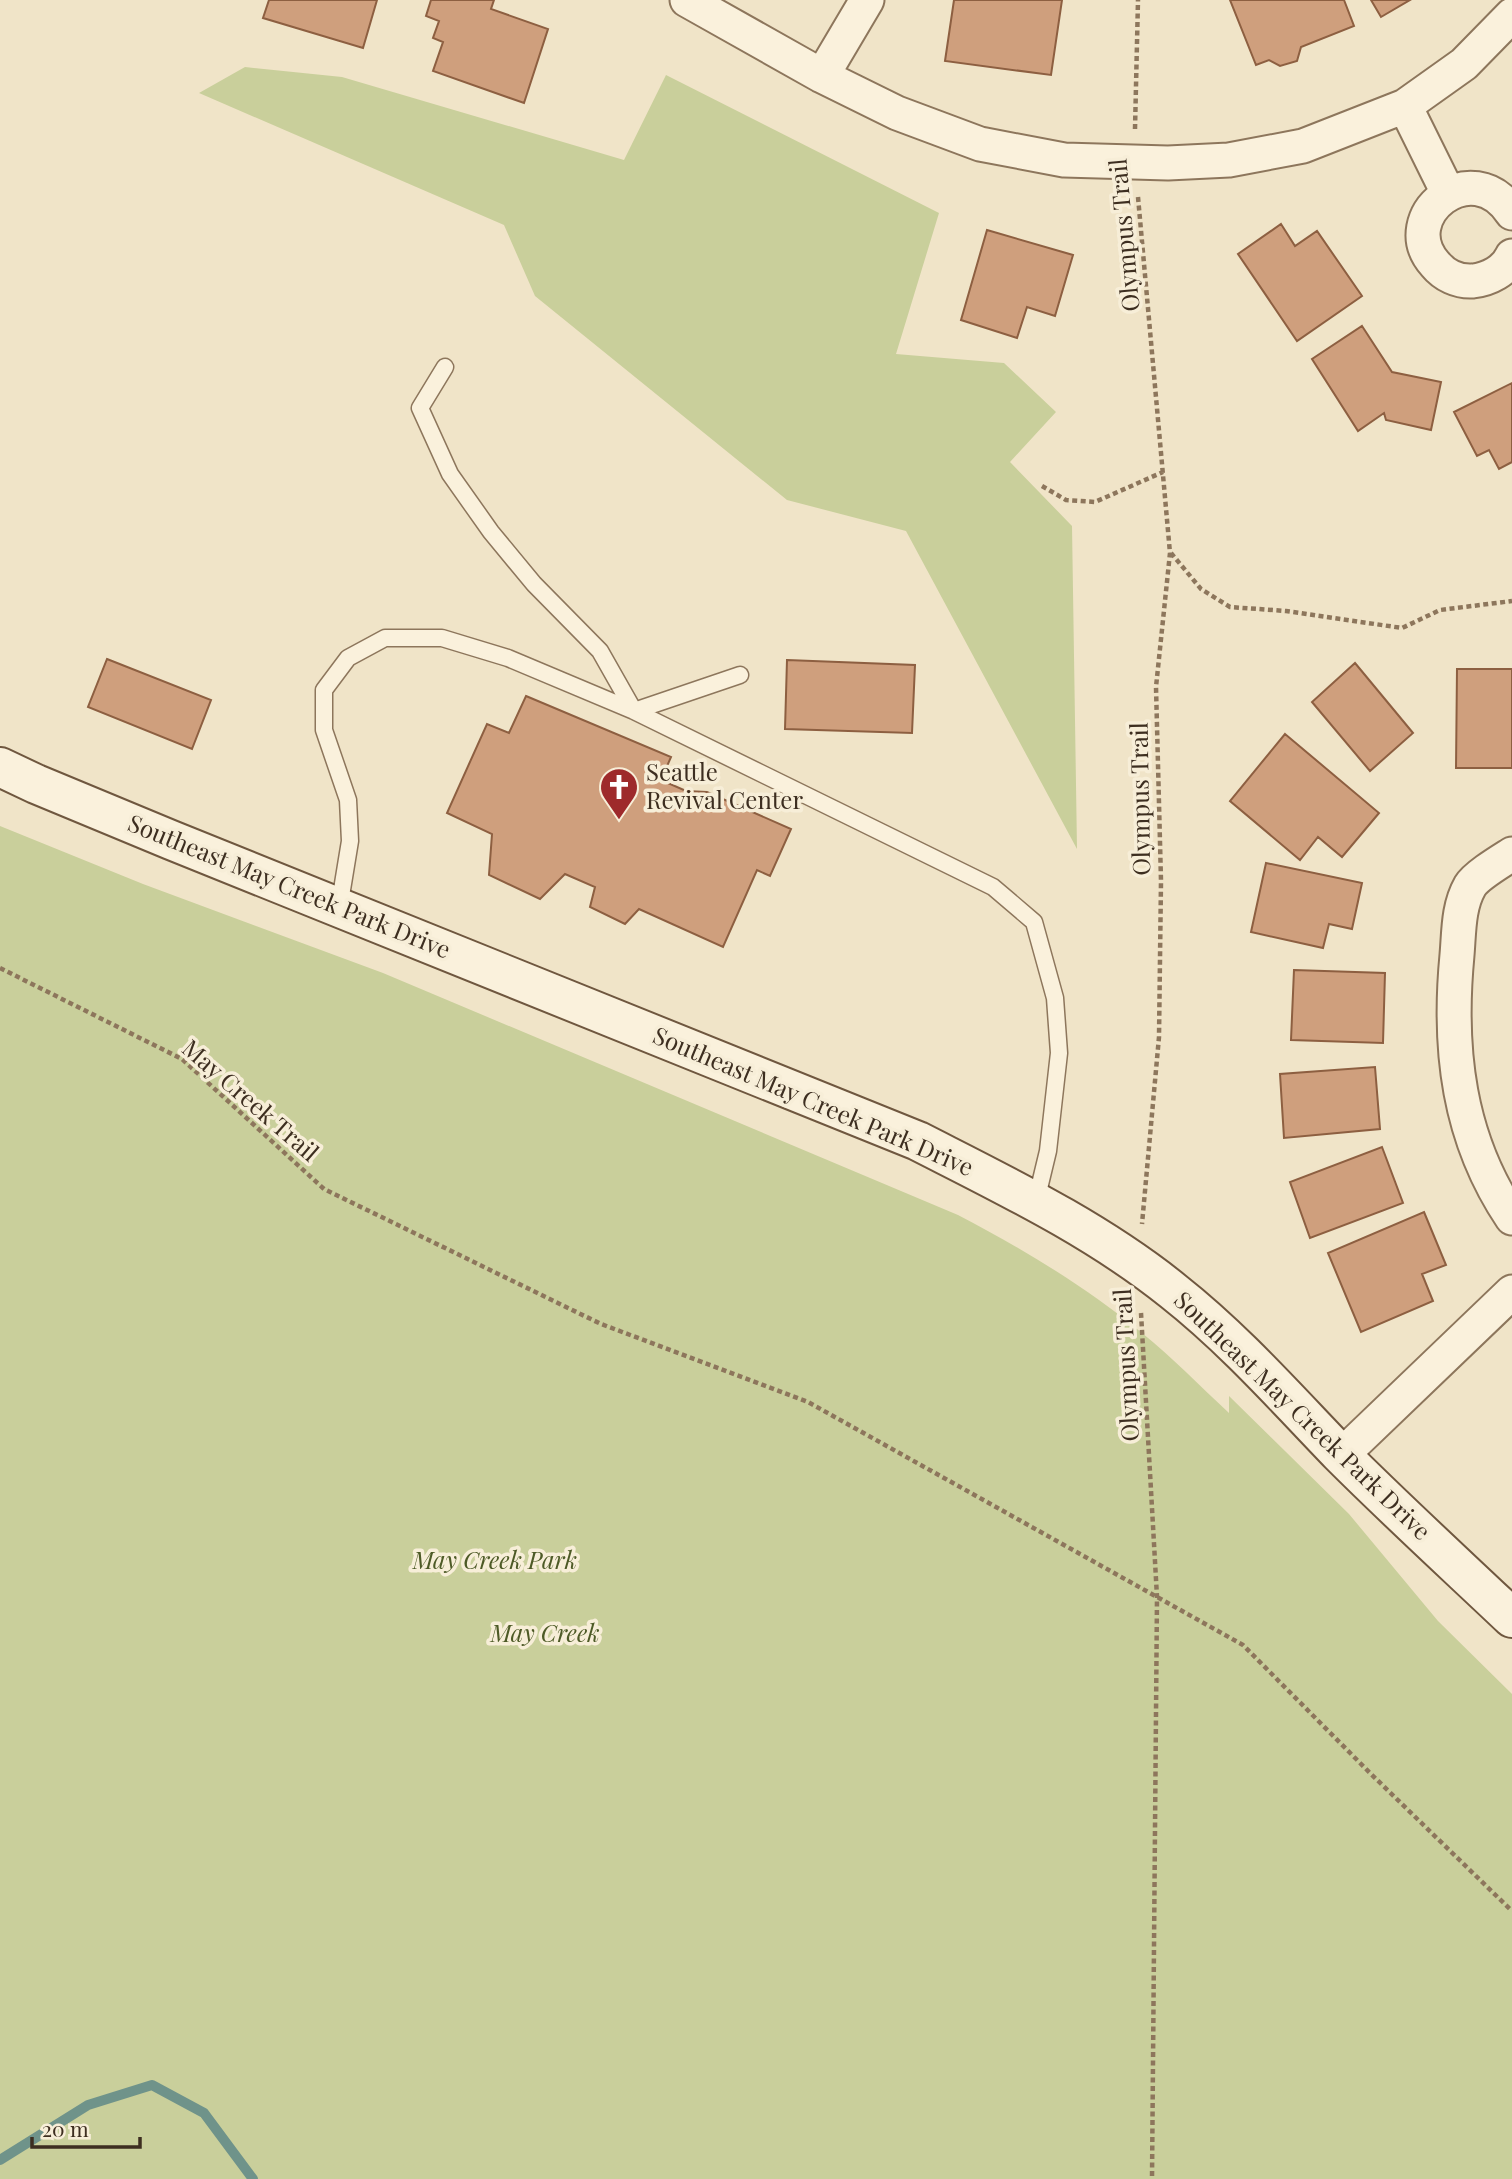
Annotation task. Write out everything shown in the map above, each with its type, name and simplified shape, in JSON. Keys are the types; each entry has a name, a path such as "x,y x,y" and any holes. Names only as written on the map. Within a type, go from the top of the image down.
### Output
{"street":[{"path":"687,0 822,76 897,113 980,144 1064,160 1168,163 1229,160 1303,146 1405,106 1464,64 1512,15"},
{"path":"822,76 867,0"},
{"path":"1405,106 1448,193"},
{"path":"1512,213 1506,203 1493,193 1478,188 1462,188 1448,193 1431,209 1423,231 1428,253 1441,272 1462,280 1485,279 1499,272 1512,256"},
{"name":"Southeast May Creek Park Drive","path":"0,767 339,908 918,1141 1036,1201 1118,1250 1175,1292 1251,1362 1342,1455 1512,1618"},
{"path":"1512,854 1471,884 1461,911 1455,978 1454,1033 1460,1092 1471,1139 1512,1218"},
{"path":"1342,1455 1512,1292"}],"lane":[{"path":"445,367 421,408 450,474 491,532 534,584 600,651 634,711"},
{"path":"339,908 350,841 348,800 324,730 324,691 348,658 385,638 442,638 508,658 634,711 993,887 1034,922 1055,998 1059,1053 1048,1151 1036,1201"},
{"path":"634,711 740,676"}],"path":[{"name":"Olympus Trail","path":"1138,0 1135,162 1170,553 1156,687 1161,881 1159,1037 1139,1265 1157,1597 1152,2179"},
{"path":"1042,486 1066,500 1096,502 1163,472"},
{"path":"1170,553 1201,589 1230,607 1286,611 1402,628 1440,610 1512,601"},
{"name":"May Creek Trail","path":"0,968 182,1059 324,1189 601,1324 808,1402 1243,1645 1512,1911"}],"green space":[{"path":"245,67 342,77 624,160 666,75 939,213 896,354 1004,363 1056,412 1010,462 1072,526 1077,849 906,531 787,500 535,296 504,225 199,93"},
{"name":"May Creek Park","path":"0,826 143,884 383,973 958,1215 1030,1255 1120,1316 1176,1362 1229,1413 1229,1396 1349,1514 1438,1621 1512,1694 1512,2179 0,2179"}],"building":[{"path":"269,0 377,0 363,48 263,18"},
{"path":"431,0 494,0 491,9 548,29 524,103 433,71 443,42 433,38 439,21 426,16"},
{"path":"954,0 1062,0 1051,75 945,61"},
{"path":"1230,0 1344,0 1354,26 1301,47 1297,61 1280,66 1269,60 1256,65"},
{"path":"1371,0 1410,0 1381,17"},
{"path":"1281,224 1295,246 1317,231 1362,296 1297,341 1238,254"},
{"path":"987,230 1073,255 1055,316 1027,307 1017,338 961,320"},
{"path":"1362,326 1392,372 1441,382 1431,430 1386,420 1384,413 1358,431 1312,359"},
{"path":"1512,383 1512,462 1499,469 1489,450 1477,456 1454,412"},
{"path":"107,659 211,700 192,749 88,707"},
{"path":"787,660 915,665 912,733 785,729"},
{"path":"1355,663 1413,733 1370,771 1312,702"},
{"path":"1457,669 1512,669 1512,768 1456,768"},
{"name":"Seattle Revival Center","path":"526,696 671,757 661,780 686,791 707,792 791,829 770,876 757,870 723,947 639,909 625,924 590,907 595,887 565,874 540,899 489,875 492,834 447,813 487,724 509,733"},
{"path":"1285,734 1379,813 1342,857 1318,837 1300,860 1230,801"},
{"path":"1266,863 1362,883 1352,929 1329,924 1323,948 1251,932"},
{"path":"1294,970 1385,973 1383,1043 1291,1040"},
{"path":"1375,1067 1380,1129 1284,1138 1280,1074"},
{"path":"1382,1147 1403,1203 1310,1238 1290,1182"},
{"path":"1424,1212 1446,1265 1422,1274 1433,1301 1361,1332 1328,1253"}],"waterway":[{"name":"May Creek","path":"0,2160 88,2105 152,2085 204,2113 253,2179"}],"place":[{"name":"Seattle Revival Center","path":"619,821"}]}
